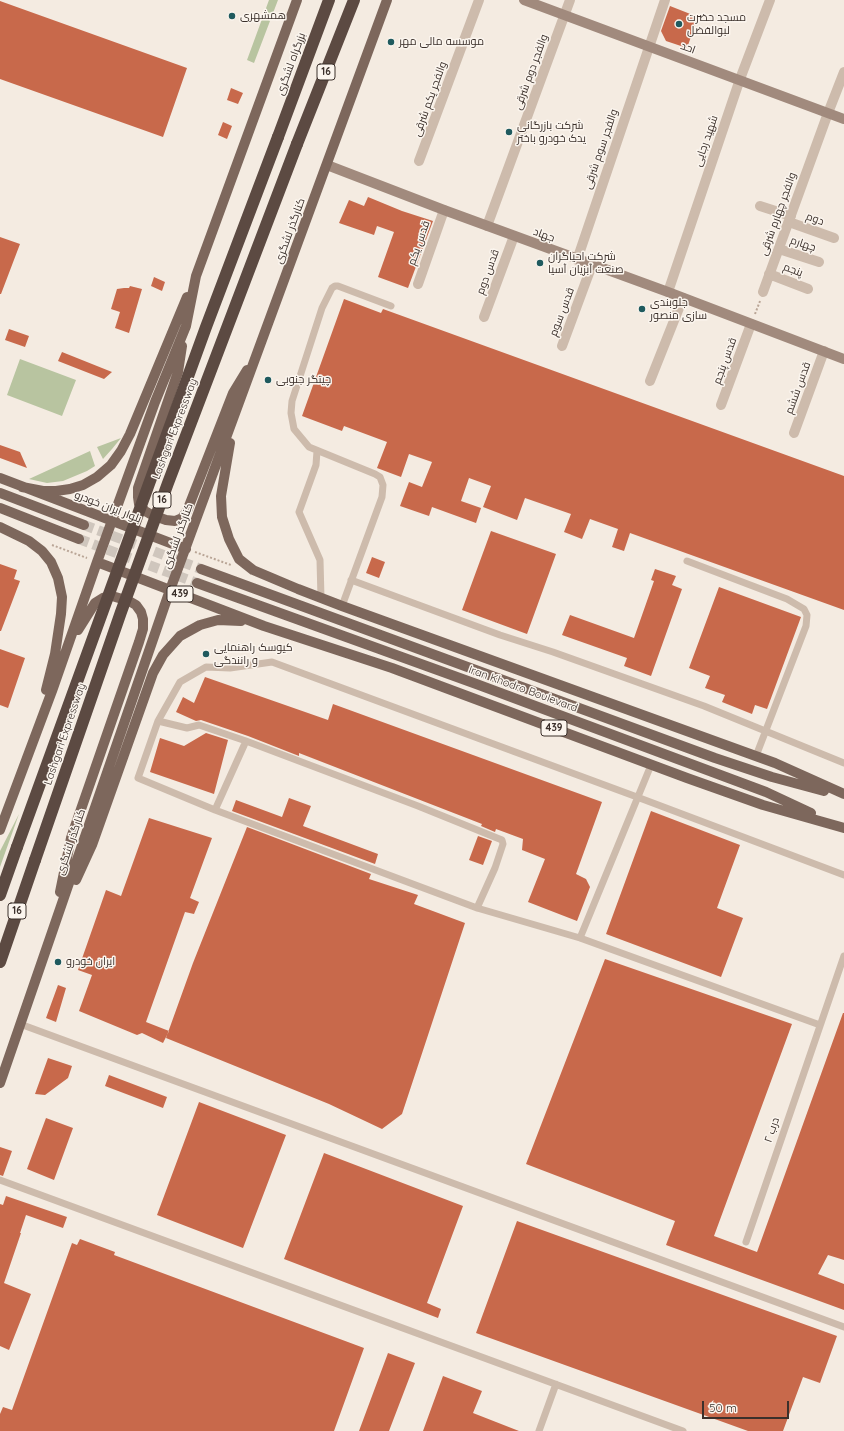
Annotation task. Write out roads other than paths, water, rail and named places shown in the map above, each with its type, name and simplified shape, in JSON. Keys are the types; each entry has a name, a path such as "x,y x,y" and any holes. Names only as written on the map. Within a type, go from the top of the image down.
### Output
{"highway":[{"name":"بزرگراه لشگری","path":"278,137 329,0"},
{"name":"Lashgari Expressway","path":"0,962 120,612 297,144 354,0"},
{"name":"Lashgari Expressway","path":"0,895 206,327 278,137"}],"main road":[{"path":"0,478 22,486 56,491 70,489 97,476 111,465 121,451 130,434 196,276 297,0"},
{"name":"کنارگذر لشگری","path":"0,1083 170,590 387,0"},
{"path":"196,276 178,372 138,488 139,504 145,511 166,520 175,521 182,518 187,511 233,393 259,350"},
{"path":"0,830 52,691 112,521 186,326"},
{"path":"235,415 221,496 222,517 229,539 239,559 253,570 321,598"},
{"name":"بلوار ایران خودرو","path":"22,486 186,549"},
{"path":"0,494 84,525"},
{"path":"0,508 79,539"},
{"path":"0,528 29,541 42,550 51,562 58,578 62,597 55,654 34,738"},
{"name":"439","path":"97,562 264,626"},
{"name":"Iran Khodro Boulevard","path":"201,569 715,758 772,777 844,795"},
{"name":"Iran Khodro Boulevard","path":"197,583 766,792 841,827"},
{"path":"52,691 80,627 95,603 103,598 112,596 129,601 136,605 141,612 143,628 72,838 52,931"},
{"name":"Iran Khodro Boulevard","path":"321,598 775,763 844,795"},
{"path":"52,931 92,845 153,673 163,655 180,636 200,625 218,620 236,620 264,626"},
{"name":"Iran Khodro Boulevard","path":"264,626 392,668 651,765 763,805 841,827"}],"street":[{"name":"والفجر یکم شرقی","path":"419,161 479,0"},
{"name":"احد","path":"524,0 740,79 844,119"},
{"name":"والفجر دوم شرقی","path":"487,226 570,0"},
{"name":"والفجر سوم شرقی","path":"577,260 665,0"},
{"name":"شهید رجایی","path":"668,292 740,79 770,0"},
{"name":"والفجر چهارم شرقی","path":"763,292 844,72"},
{"name":"جهاد","path":"327,165 844,359"},
{"name":"دوم","path":"760,206 834,238"},
{"name":"قدس یکم","path":"418,284 444,210"},
{"name":"قدس دوم","path":"484,317 514,236"},
{"name":"چهارم","path":"778,249 819,262"},
{"name":"قدس سوم","path":"562,346 592,265"},
{"name":"پنجم","path":"769,274 808,289"},
{"path":"650,381 683,298"},
{"name":"قدس پنجم","path":"721,405 752,324"},
{"name":"قدس ششم","path":"794,433 824,351"}],"lane":[{"path":"342,606 382,497 383,485 380,477 375,474 309,447 294,429 291,413 292,401 322,308 332,288 338,286 391,306"},
{"path":"317,451 316,465 299,512 320,560 321,598"},
{"path":"687,562 786,599 804,609 807,615 806,626 756,756"},
{"path":"351,580 500,635 554,652 704,706 844,764"},
{"path":"820,1025 580,938 477,908 215,810 138,778 158,721 180,682 206,667 230,668 272,662 844,875"},
{"path":"158,721 187,728 199,725 246,741 411,803 502,840 503,844 495,868 477,908"},
{"path":"215,810 246,741"},
{"path":"580,938 651,765"},
{"name":"درب ۲","path":"746,1242 844,956"},
{"path":"20,1024 844,1327"},
{"path":"0,1180 683,1431"},
{"path":"539,1431 556,1384"}],"tunnel":[{"path":"84,525 201,569"},
{"path":"79,539 197,583"}],"place":[{"name":"همشهری","path":"232,16"},
{"name":"مسجد حضرت لبوالفضل","path":"679,24"},
{"name":"موسسه مالی مهر","path":"391,42"},
{"name":"شرکت بازرگانی یدک خودرو باختر","path":"509,132"},
{"name":"شرکت احیاگران صنعت آبزیان آسیا","path":"540,263"},
{"name":"جلوبندی سازی منصور","path":"642,309"},
{"name":"چیتگر جنوبی","path":"268,380"},
{"name":"کیوسک راهنمایی و رانندگی","path":"206,654"},
{"name":"ایران خودرو","path":"58,962"}]}
